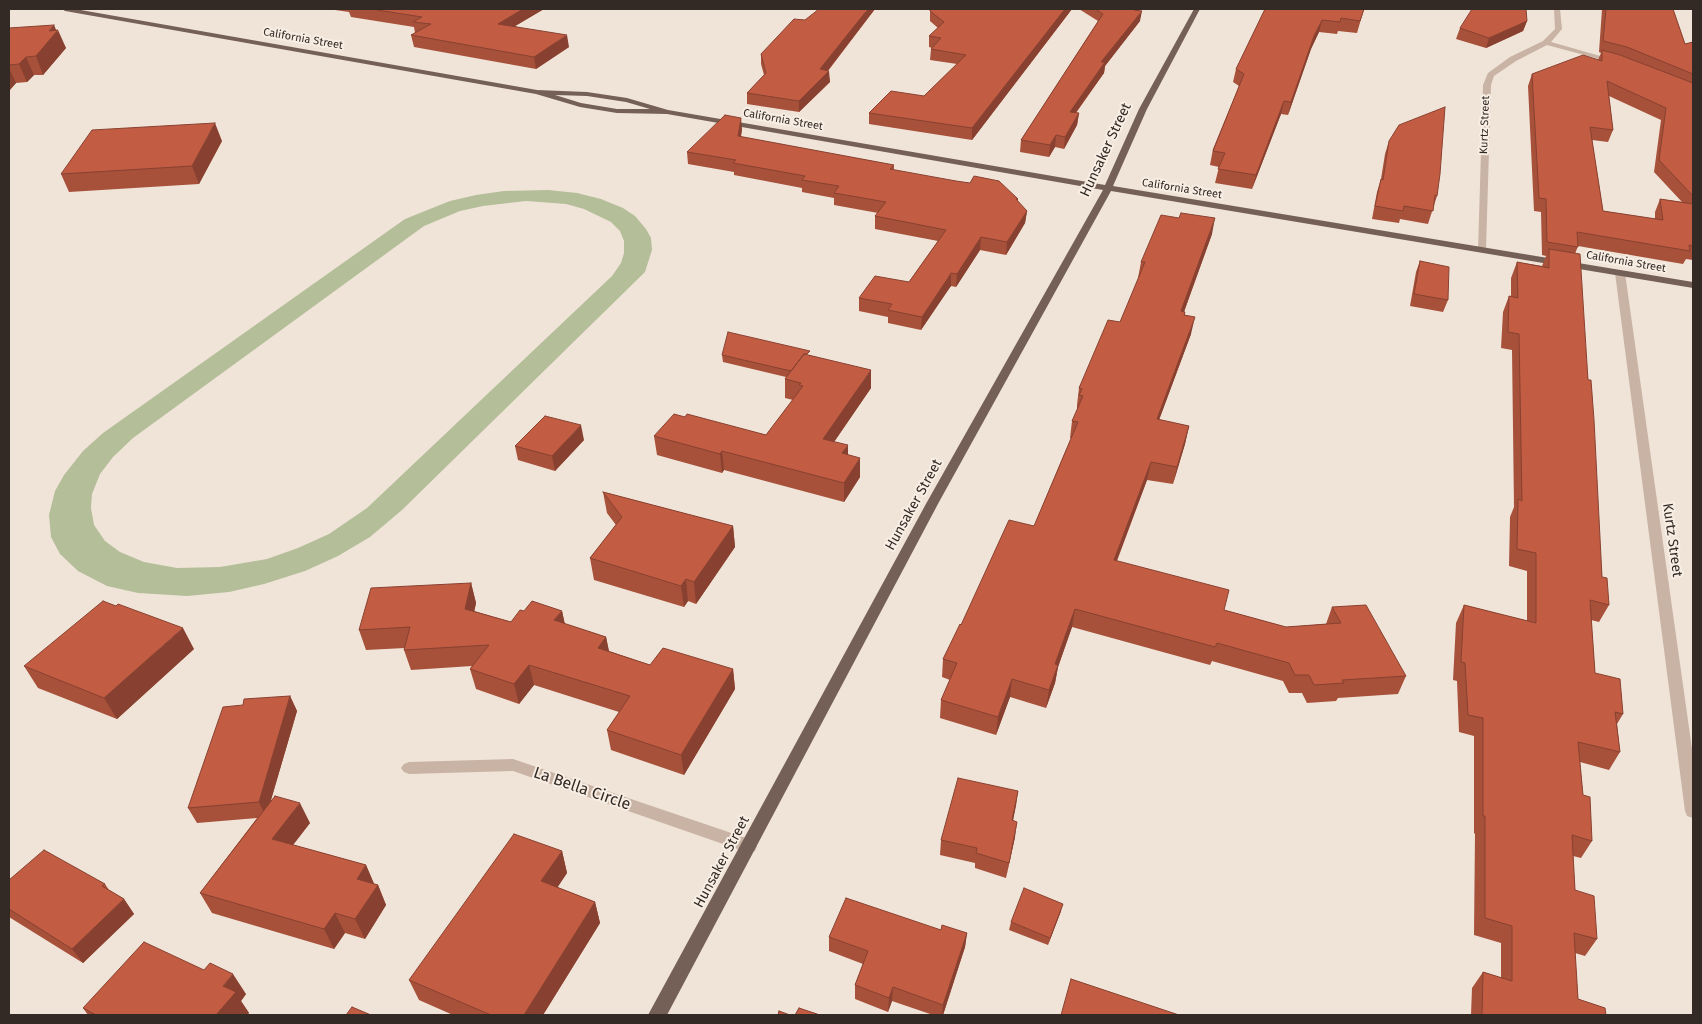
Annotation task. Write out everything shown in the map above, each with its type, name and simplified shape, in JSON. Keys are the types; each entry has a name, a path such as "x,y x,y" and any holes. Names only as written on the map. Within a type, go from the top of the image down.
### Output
{"main road":[{"name":"California Street","path":"65,9 537,92 580,105 617,111 667,112"},
{"name":"Hunsaker Street","path":"657,1015 938,494 1108,188 1143,109 1197,9"},
{"name":"California Street","path":"537,92 587,94 627,100 667,112 1108,188 1693,285"}],"street":[{"path":"1557,9 1559,29 1546,43 1619,62"},
{"name":"Kurtz Street","path":"1481,249 1487,85 1491,75 1513,59 1546,43"},
{"name":"Kurtz Street","path":"1620,273 1693,811"},
{"name":"La Bella Circle","path":"409,768 513,765 749,846"}],"green space":[{"path":"548,190 577,193 601,199 623,208 635,216 651,238 652,250 645,272 402,510 370,537 338,556 305,571 264,584 229,592 187,596 138,593 107,586 78,571 60,554 51,537 49,515 55,491 64,475 83,451 103,433 405,219 450,201 504,191","holes":["526,201 566,204 584,209 611,222 620,231 624,241 624,253 621,263 612,276 367,508 329,534 298,548 267,559 220,567 177,568 144,562 120,552 105,541 94,525 91,508 92,494 100,474 113,457 133,438 424,226 460,211 483,206"]}],"building":[{"path":"371,9 523,9 498,24 567,35 534,57 411,35 431,24 413,22 422,17"},
{"path":"819,9 868,9 820,69 829,71 799,101 747,93 766,73 761,54 794,19 805,20"},
{"path":"930,9 1065,9 972,128 869,113 891,91 924,96 966,55 931,49 941,38 929,36 944,22"},
{"path":"1095,9 1135,9 1142,11 1101,62 1105,62 1070,112 1079,113 1065,137 1056,135 1050,145 1021,140 1103,14"},
{"path":"1265,9 1364,9 1360,21 1341,18 1340,22 1322,20 1314,36 1291,102 1284,101 1256,175 1218,169 1225,153 1213,151 1244,74 1236,69"},
{"path":"1472,9 1526,9 1527,21 1489,38 1460,28"},
{"path":"1606,9 1673,9 1685,44 1693,42 1693,74 1627,47 1603,41"},
{"path":"54,25 49,31 58,30 36,56 26,57 19,64 9,65 9,28"},
{"path":"1602,50 1693,83 1693,196 1659,160 1666,108 1607,81 1613,130 1590,127 1603,211 1663,220 1660,199 1693,204 1693,246 1689,245 1690,251 1577,232 1578,247 1547,242 1546,199 1539,198 1532,74 1583,55 1602,61"},
{"path":"1445,107 1440,174 1433,211 1404,206 1403,211 1375,206 1381,179 1383,180 1389,141 1399,125"},
{"path":"725,115 741,118 738,136 894,165 890,169 956,181 970,183 974,176 999,181 1018,199 1016,199 1027,211 1007,242 981,237 957,274 951,273 922,317 888,310 892,304 859,298 875,276 909,282 946,230 875,216 886,202 834,193 839,186 802,180 805,176 733,163 736,160 687,152"},
{"path":"215,123 192,166 61,174 92,130"},
{"path":"1181,213 1215,218 1181,311 1185,312 1184,315 1195,317 1157,419 1189,426 1177,467 1151,462 1114,560 1229,590 1224,610 1286,627 1341,623 1332,607 1366,605 1406,676 1342,680 1344,683 1314,685 1309,675 1295,675 1289,663 1217,643 1215,647 1075,609 1055,664 1058,665 1049,690 1012,679 998,717 941,700 957,663 943,659 961,625 1009,520 1034,526 1078,422 1072,421 1083,396 1079,395 1082,389 1079,388 1108,320 1120,322 1145,262 1141,262 1161,215 1179,218"},
{"path":"1549,249 1580,254 1588,380 1591,380 1594,420 1602,577 1607,578 1609,605 1590,600 1595,673 1620,679 1623,714 1615,712 1620,752 1578,742 1583,795 1590,797 1592,841 1572,835 1575,890 1594,896 1597,939 1574,933 1578,999 1605,1008 1606,1015 1482,1015 1483,972 1512,981 1512,926 1485,918 1483,718 1468,715 1465,663 1461,662 1464,605 1536,623 1536,553 1517,549 1518,499 1522,501 1519,334 1508,332 1509,296 1518,298 1517,262 1549,268"},
{"path":"1420,261 1449,267 1448,300 1414,294"},
{"path":"728,332 810,351 804,354 791,371 722,355"},
{"path":"804,354 871,370 823,439 848,445 842,453 860,458 844,483 722,451 720,454 654,436 674,414 685,417 687,414 766,435 803,386 799,385 801,383 785,379"},
{"path":"545,416 581,425 552,456 515,446"},
{"path":"603,492 733,526 694,582 686,579 681,586 590,558 622,517"},
{"path":"471,583 465,609 511,622 520,610 524,611 532,601 562,611 554,620 606,637 598,648 650,665 663,648 733,669 681,755 607,730 630,696 529,665 514,684 470,669 489,645 404,650 410,627 359,630 371,588"},
{"path":"103,601 116,606 118,604 183,628 104,698 24,666"},
{"path":"290,696 259,802 188,808 223,707 243,705 244,699"},
{"path":"958,778 1018,791 1012,820 1017,822 1009,863 976,853 977,848 941,840"},
{"path":"275,796 300,803 272,839 366,865 357,879 378,885 355,919 335,913 324,929 200,893"},
{"path":"514,834 562,851 541,881 595,902 524,1015 491,1015 409,980"},
{"path":"44,850 105,884 102,886 124,899 72,949 9,909 9,880"},
{"path":"1024,888 1063,904 1050,938 1011,922"},
{"path":"846,898 941,930 942,925 967,933 943,1005 893,987 889,998 855,985 868,951 829,937"},
{"path":"144,942 204,970 210,963 233,974 223,986 236,992 216,1015 96,1015 83,1008"},
{"path":"1071,979 1179,1015 1061,1015"},
{"path":"352,1007 371,1015 346,1015"},
{"path":"799,1008 820,1015 795,1015"},
{"path":"779,1011 790,1015 778,1015"}]}
